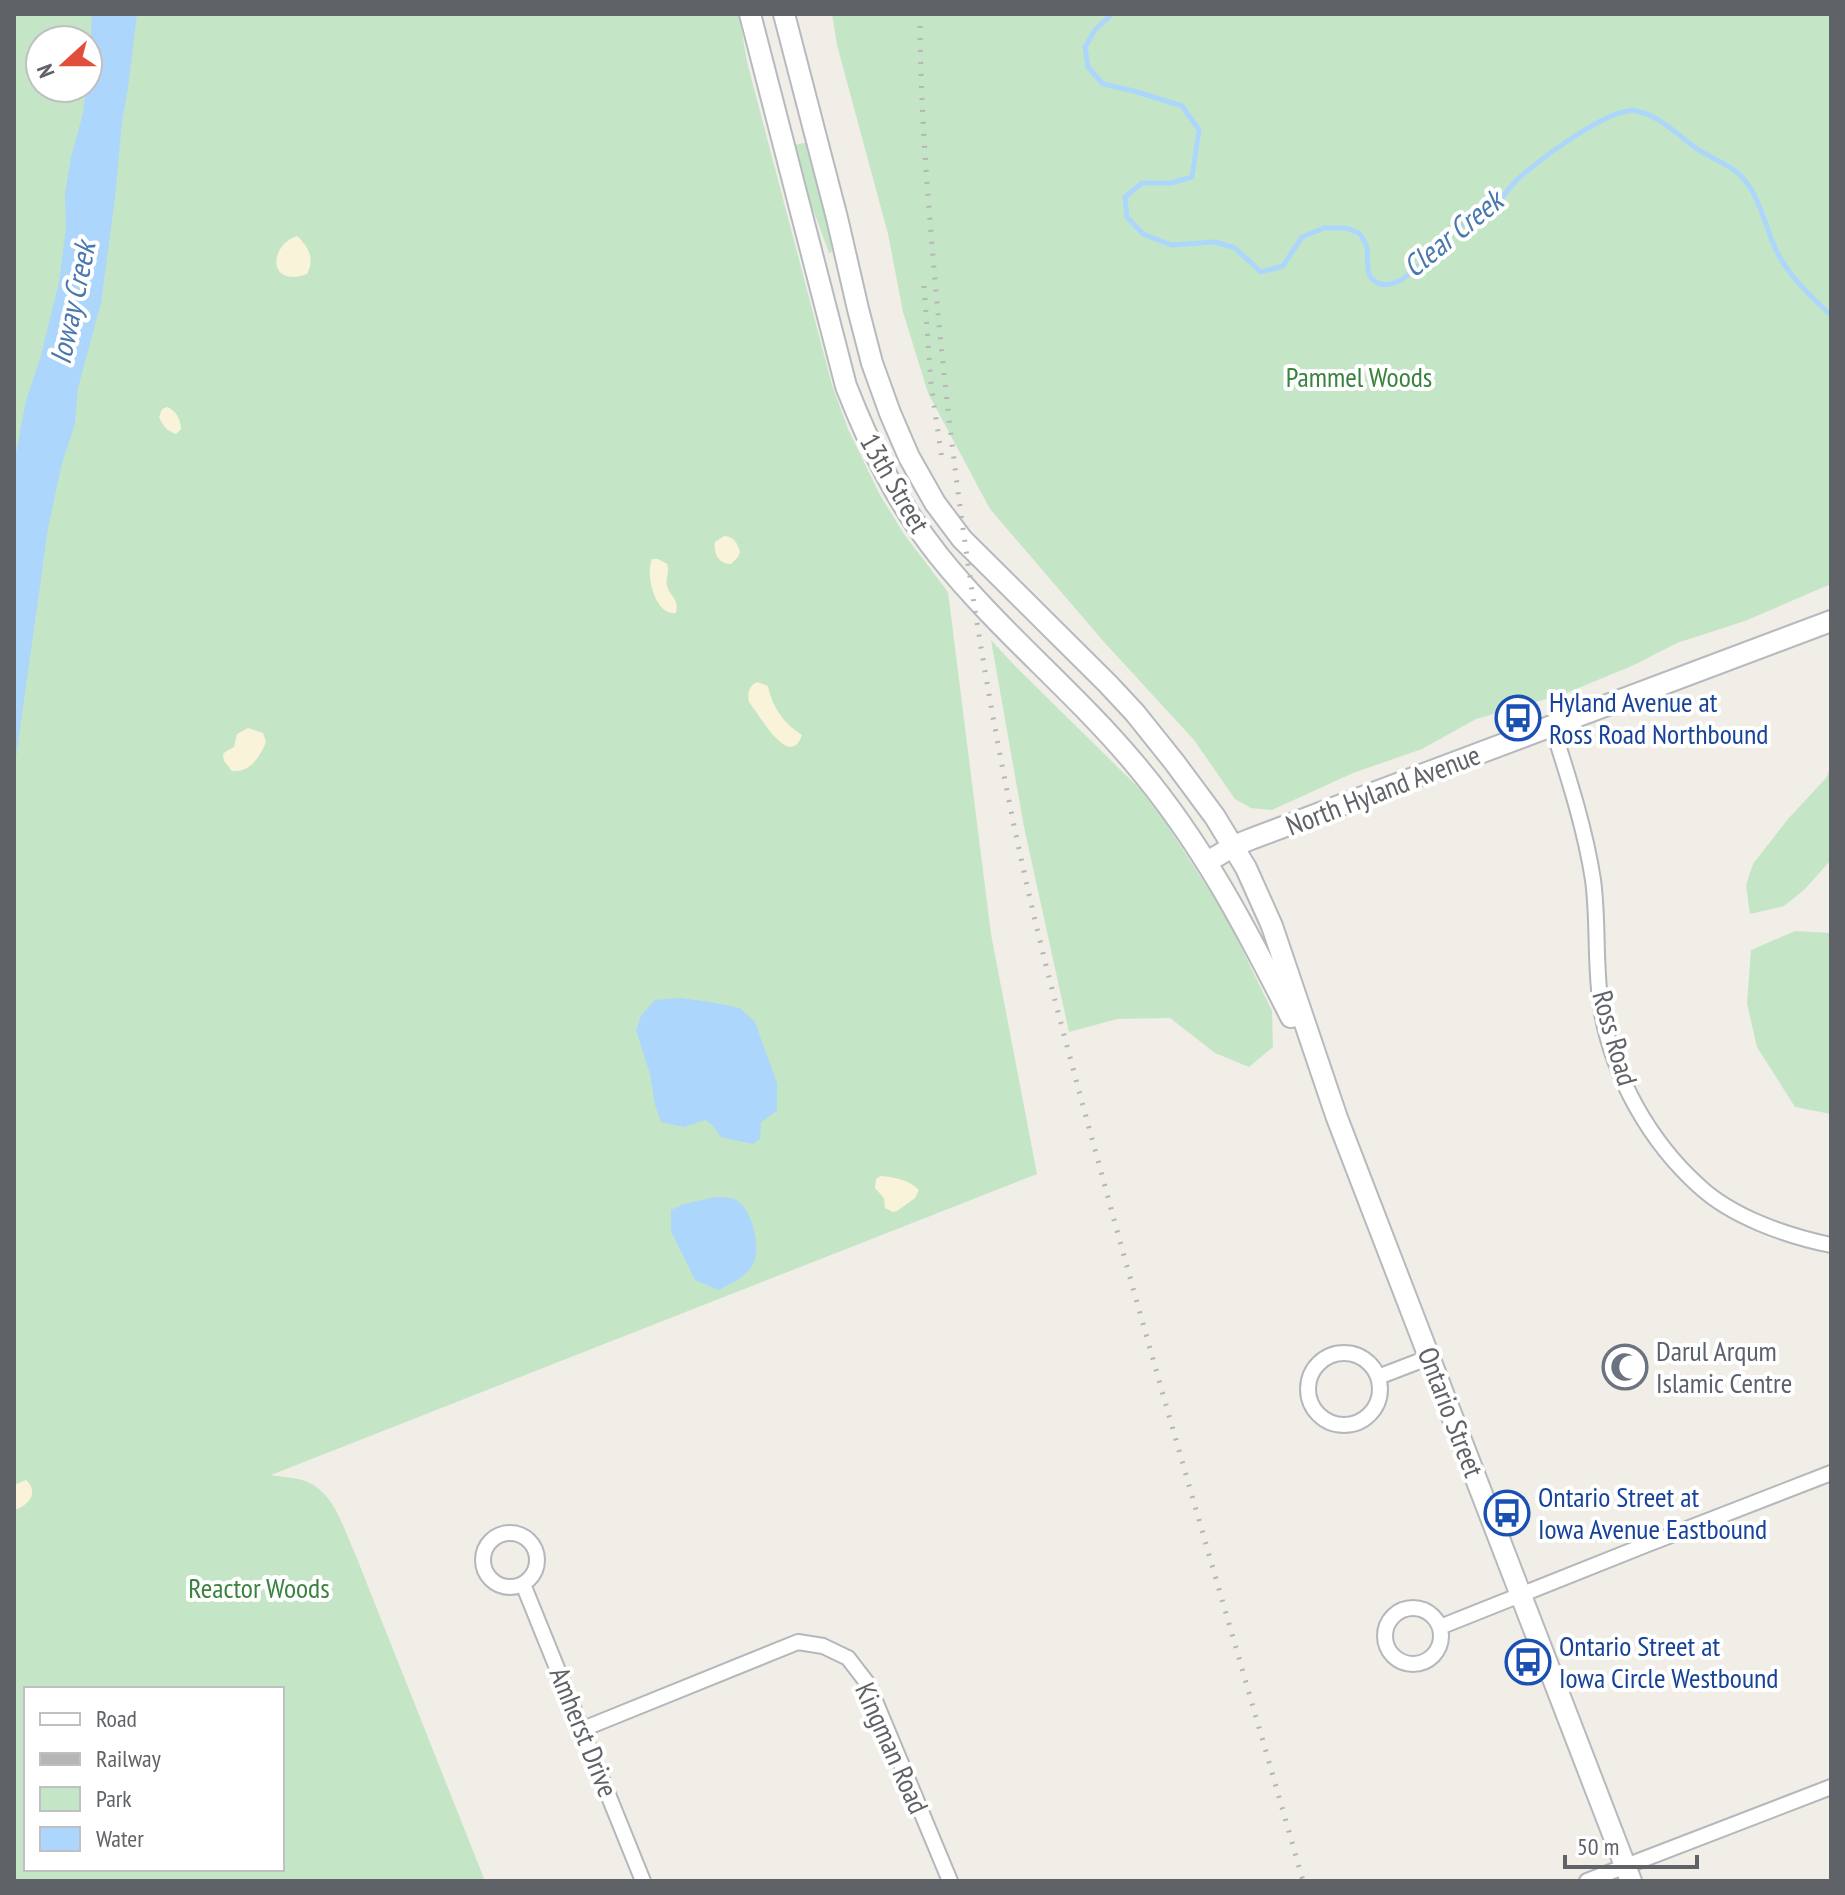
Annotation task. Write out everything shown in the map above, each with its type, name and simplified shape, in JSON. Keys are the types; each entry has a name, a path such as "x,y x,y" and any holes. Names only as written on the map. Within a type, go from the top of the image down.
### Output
{"main road":[{"name":"13th Street","path":"750,14 846,386 883,470 911,518 940,557 1136,765 1207,862"},
{"name":"13th Street","path":"784,14 872,363 909,457 935,503 962,539 1135,713 1234,846"},
{"name":"North Hyland Avenue","path":"1207,862 1234,846 1831,621"},
{"name":"Ontario Street","path":"1234,846 1272,926 1322,1077 1629,1874"},
{"name":"Ontario Street","path":"1207,862 1250,937 1322,1077"}],"street":[{"name":"Ross Road","path":"1552,726 1571,787 1593,880 1597,983 1602,1016 1619,1073 1647,1126 1700,1188 1774,1230 1831,1245"},
{"path":"1351,1354 1361,1358 1378,1377 1376,1407 1359,1422 1337,1425 1318,1414 1312,1405 1309,1383 1319,1363 1329,1357 1351,1354"},
{"path":"1378,1377 1430,1357"},
{"path":"1440,1627 1831,1473"},
{"name":"Amherst Drive","path":"523,1584 643,1881"},
{"name":"Kingman Road","path":"583,1729 798,1642 823,1646 848,1658 868,1684 950,1881"},
{"path":"1587,1881 1629,1874 1831,1787"}],"green space":[{"name":"Reactor Woods","path":"14,14 739,14 747,62 832,385 848,429 880,495 904,534 948,592 991,934 1037,1174 271,1475 298,1479 322,1491 335,1509 485,1881 14,1881"},
{"name":"Pammel Woods","path":"832,14 1831,14 1831,584 1745,621 1677,643 1564,694 1476,719 1422,749 1353,773 1272,810 1251,808 1235,799 1194,740 1104,642 990,509 928,393 903,312 888,234 837,45"},
{"path":"808,142 828,221 832,252 829,253 811,204 795,145"},
{"path":"991,640 1140,789 1226,916 1272,1011 1273,1047 1249,1067 1215,1053 1170,1018 1117,1019 1069,1032 1024,827"},
{"path":"1831,764 1831,860 1804,890 1784,906 1750,914 1746,885 1753,864 1788,819 1827,777"},
{"path":"1795,931 1831,933 1831,1114 1795,1107 1757,1047 1747,1004 1751,950"}],"sand":[{"path":"297,236 310,254 310,263 307,274 294,277 279,271 276,264 281,248"},
{"path":"167,407 180,422 181,429 176,434 166,428 159,417 162,409"},
{"path":"724,536 735,541 740,552 731,564 720,560 715,550 715,542"},
{"path":"652,559 667,564 667,586 676,601 676,613 662,608 657,601 651,584"},
{"path":"757,682 768,686 780,714 802,735 797,744 790,747 783,744 749,702 749,690"},
{"path":"248,728 263,733 266,742 254,763 232,771 223,755 234,747 237,734"},
{"path":"881,1176 911,1184 919,1190 915,1198 897,1211 885,1208 884,1198 875,1188 876,1179"},
{"path":"26,1480 32,1494 24,1505 14,1510 14,1485"}],"water":[{"name":"Ioway Creek","path":"92,14 137,14 101,303 78,388 75,424 62,463 48,528 14,772 14,464 26,400 40,359 59,282 66,227 65,193 84,104 104,104 104,24 91,24"},
{"path":"679,998 740,1008 755,1022 777,1083 777,1111 761,1122 760,1139 753,1144 721,1137 705,1120 684,1127 661,1122 636,1030 641,1016 655,1000"},
{"path":"715,1197 732,1198 746,1210 756,1247 754,1262 747,1272 719,1290 695,1280 671,1231 671,1210"}],"waterway":[{"name":"Clear Creek","path":"1112,14 1095,30 1085,47 1088,67 1103,84 1182,106 1199,130 1192,177 1171,183 1142,183 1125,197 1127,217 1143,234 1171,245 1215,242 1235,248 1261,272 1283,266 1302,237 1324,228 1346,228 1359,233 1364,241 1372,279 1384,285 1393,284 1419,266 1462,225 1494,206 1518,179 1558,148 1610,117 1625,111 1637,111 1660,121 1740,175 1754,194 1782,261 1798,283 1831,315"}],"railway":[{"path":"920,14 927,188 936,292 972,588 996,735 1046,965 1113,1216 1303,1881"},
{"path":"924,286 931,384 942,460"}],"place":[{"name":"Hyland Avenue at Ross Road Northbound","path":"1518,718"},
{"name":"Darul Arqum Islamic Centre","path":"1625,1367"},
{"name":"Ontario Street at Iowa Avenue Eastbound","path":"1507,1513"},
{"name":"Ontario Street at Iowa Circle Westbound","path":"1528,1662"}]}
